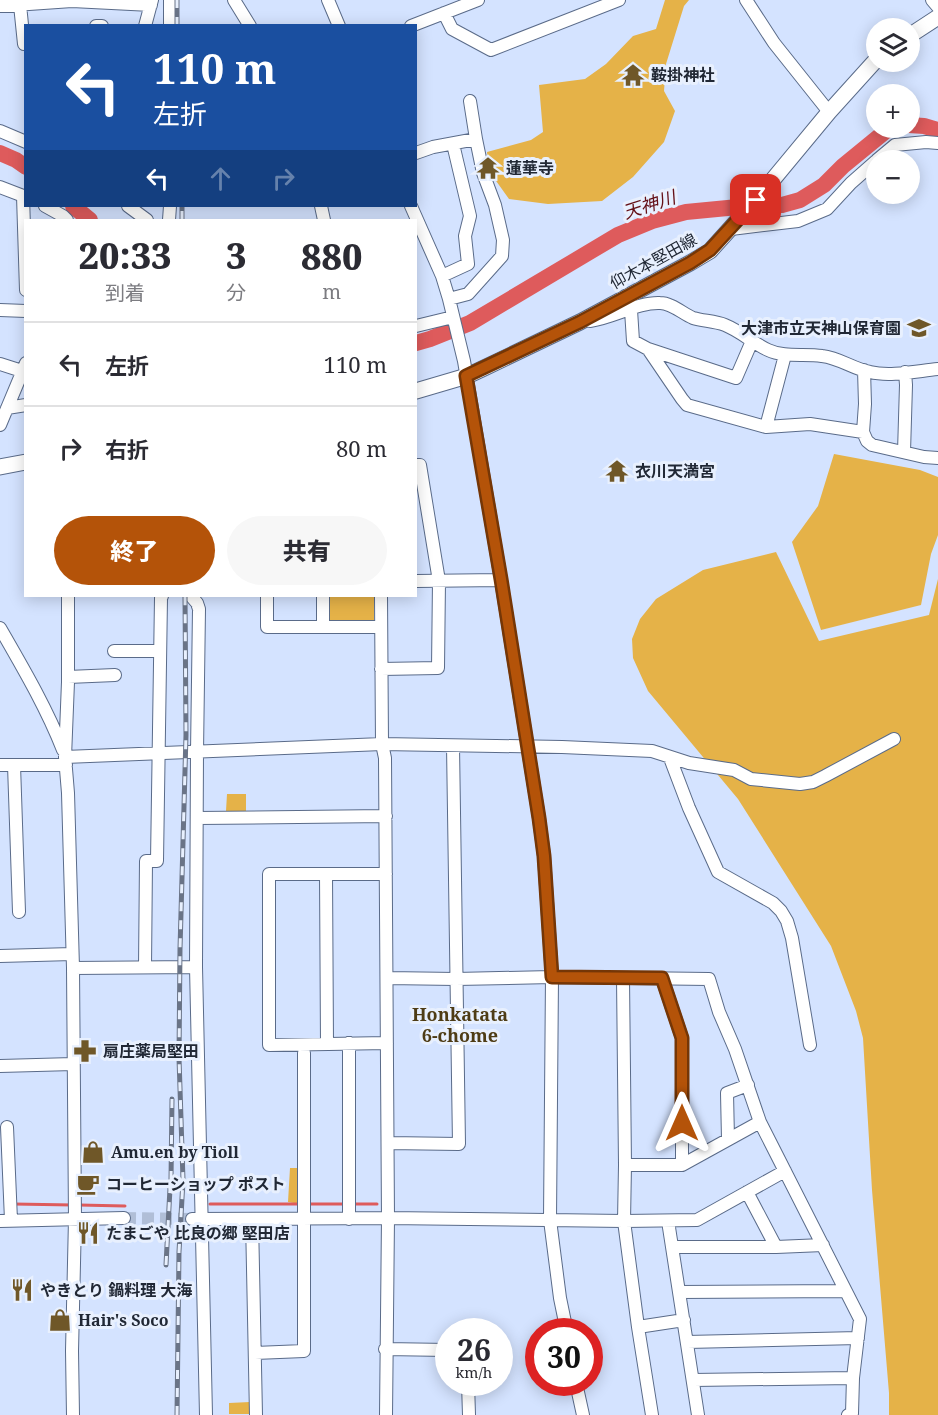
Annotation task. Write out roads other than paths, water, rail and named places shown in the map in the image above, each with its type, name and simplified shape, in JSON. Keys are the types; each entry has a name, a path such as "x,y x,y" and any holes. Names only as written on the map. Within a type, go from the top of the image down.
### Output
{"main road":[{"path":"920,29 938,17"},
{"name":"仰木本堅田線","path":"417,391 465,368 580,322 710,250 731,229 866,71"},
{"path":"0,467 23,466"}],"street":[{"path":"170,0 170,24"},
{"path":"234,0 249,24"},
{"path":"330,0 338,24"},
{"path":"416,24 478,0"},
{"path":"444,13 452,30 491,50 619,0"},
{"path":"746,0 774,43 829,112"},
{"path":"932,0 938,8"},
{"path":"0,6 72,2 151,2 146,24"},
{"path":"20,4 24,44"},
{"path":"449,299 468,294 502,256 503,240 495,205 483,173 470,101"},
{"path":"0,131 24,141"},
{"path":"417,153 433,147 476,139"},
{"path":"890,150 896,145 938,143"},
{"path":"442,276 468,264 465,236 470,216 453,144"},
{"path":"731,229 798,221 827,209 866,170"},
{"path":"0,187 24,196"},
{"path":"47,207 66,219"},
{"path":"129,207 146,219"},
{"path":"417,220 442,276 465,368 501,579 544,856 552,977 550,1220 565,1318"},
{"path":"580,322 593,321 645,304 663,302 694,318 723,324 770,352 785,355 822,356 883,374 938,369"},
{"path":"0,310 24,311"},
{"path":"631,310 633,341 736,378 752,341"},
{"path":"417,326 454,322"},
{"path":"648,348 687,405 766,427 810,424 863,432"},
{"path":"766,427 785,355"},
{"path":"0,364 24,367 0,425"},
{"path":"864,370 866,404 863,432 867,441 872,445 938,458"},
{"path":"904,452 905,372"},
{"path":"7,408 24,405"},
{"path":"381,669 438,668 439,580 420,465 417,465"},
{"path":"417,581 501,579"},
{"path":"68,597 66,761 73,968 75,1210 73,1415"},
{"path":"145,967 146,861 157,861 162,597"},
{"path":"191,597 199,609 196,818 197,1219 206,1415"},
{"path":"267,597 267,627 381,627"},
{"path":"323,597 323,627"},
{"path":"381,597 387,978 386,1415"},
{"path":"0,628 38,695 66,761"},
{"path":"114,651 160,651"},
{"path":"68,677 115,675"},
{"path":"0,765 159,754 382,744 528,746 652,751 670,758 734,770 751,779 800,784 825,777 894,739"},
{"path":"388,1143 459,1144 453,746"},
{"path":"670,758 689,808 718,872 773,903 787,921 792,938 810,1045"},
{"path":"14,765 19,912"},
{"path":"196,818 386,816"},
{"path":"386,874 269,874 269,1045 387,1043"},
{"path":"326,874 327,1044"},
{"path":"0,956 72,954"},
{"path":"73,968 196,967"},
{"path":"387,978 709,979 760,1122 860,1319 853,1378 852,1413 848,1415"},
{"path":"623,978 624,1221 652,1415"},
{"path":"662,978 682,1038 682,1165"},
{"path":"349,1043 349,1219"},
{"path":"255,1353 304,1351 304,1053"},
{"path":"0,1066 74,1064"},
{"path":"728,1139 727,1094 748,1086"},
{"path":"625,1165 682,1165 760,1122"},
{"path":"7,1127 8,1212 75,1210 124,1218"},
{"path":"197,1219 697,1220 784,1170"},
{"path":"747,1192 776,1247"},
{"path":"252,1220 256,1415"},
{"path":"668,1221 698,1415"},
{"path":"673,1247 823,1245"},
{"path":"679,1292 846,1291"},
{"path":"638,1327 684,1320"},
{"path":"687,1342 858,1338"},
{"path":"386,1349 435,1350"},
{"path":"693,1380 853,1378"},
{"path":"468,1396 469,1415"},
{"path":"579,1396 583,1415"}],"waterway":[{"name":"天神川","path":"920,126 938,130"},
{"name":"天神川","path":"417,343 470,323 618,235 652,221 686,212 782,205 800,200 824,185 877,138"},
{"name":"天神川","path":"0,153 24,166"},
{"name":"天神川","path":"74,207 89,219"},
{"path":"13,1204 73,1205"},
{"path":"210,1204 300,1204"},
{"path":"307,1204 345,1204"},
{"path":"352,1204 377,1204"},
{"path":"79,1205 125,1206"}],"tunnel":[{"path":"124,1218 192,1219"}],"railway":[{"path":"177,0 177,24"},
{"path":"182,207 182,219"},
{"path":"177,1415 179,1252 183,1180 179,1058 186,735 185,597"},
{"path":"171,1180 172,1099"},
{"path":"166,1265 170,1188"}],"place":[{"name":"鞍掛神社","path":"633,75"},
{"name":"蓮華寺","path":"488,168"},
{"name":"大津市立天神山保育園","path":"919,328"},
{"name":"衣川天満宮","path":"617,471"},
{"name":"扇庄薬局堅田","path":"85,1051"},
{"name":"Amu.en by Tioll","path":"93,1152"},
{"name":"コーヒーショップ ポスト","path":"88,1184"},
{"name":"たまごや 比良の郷 堅田店","path":"88,1233"},
{"name":"やきとり 鍋料理 大海","path":"22,1290"},
{"name":"Hair's Soco","path":"60,1320"}],"district":[{"name":"Honkatata 6-chome","path":"460,1024"}]}
